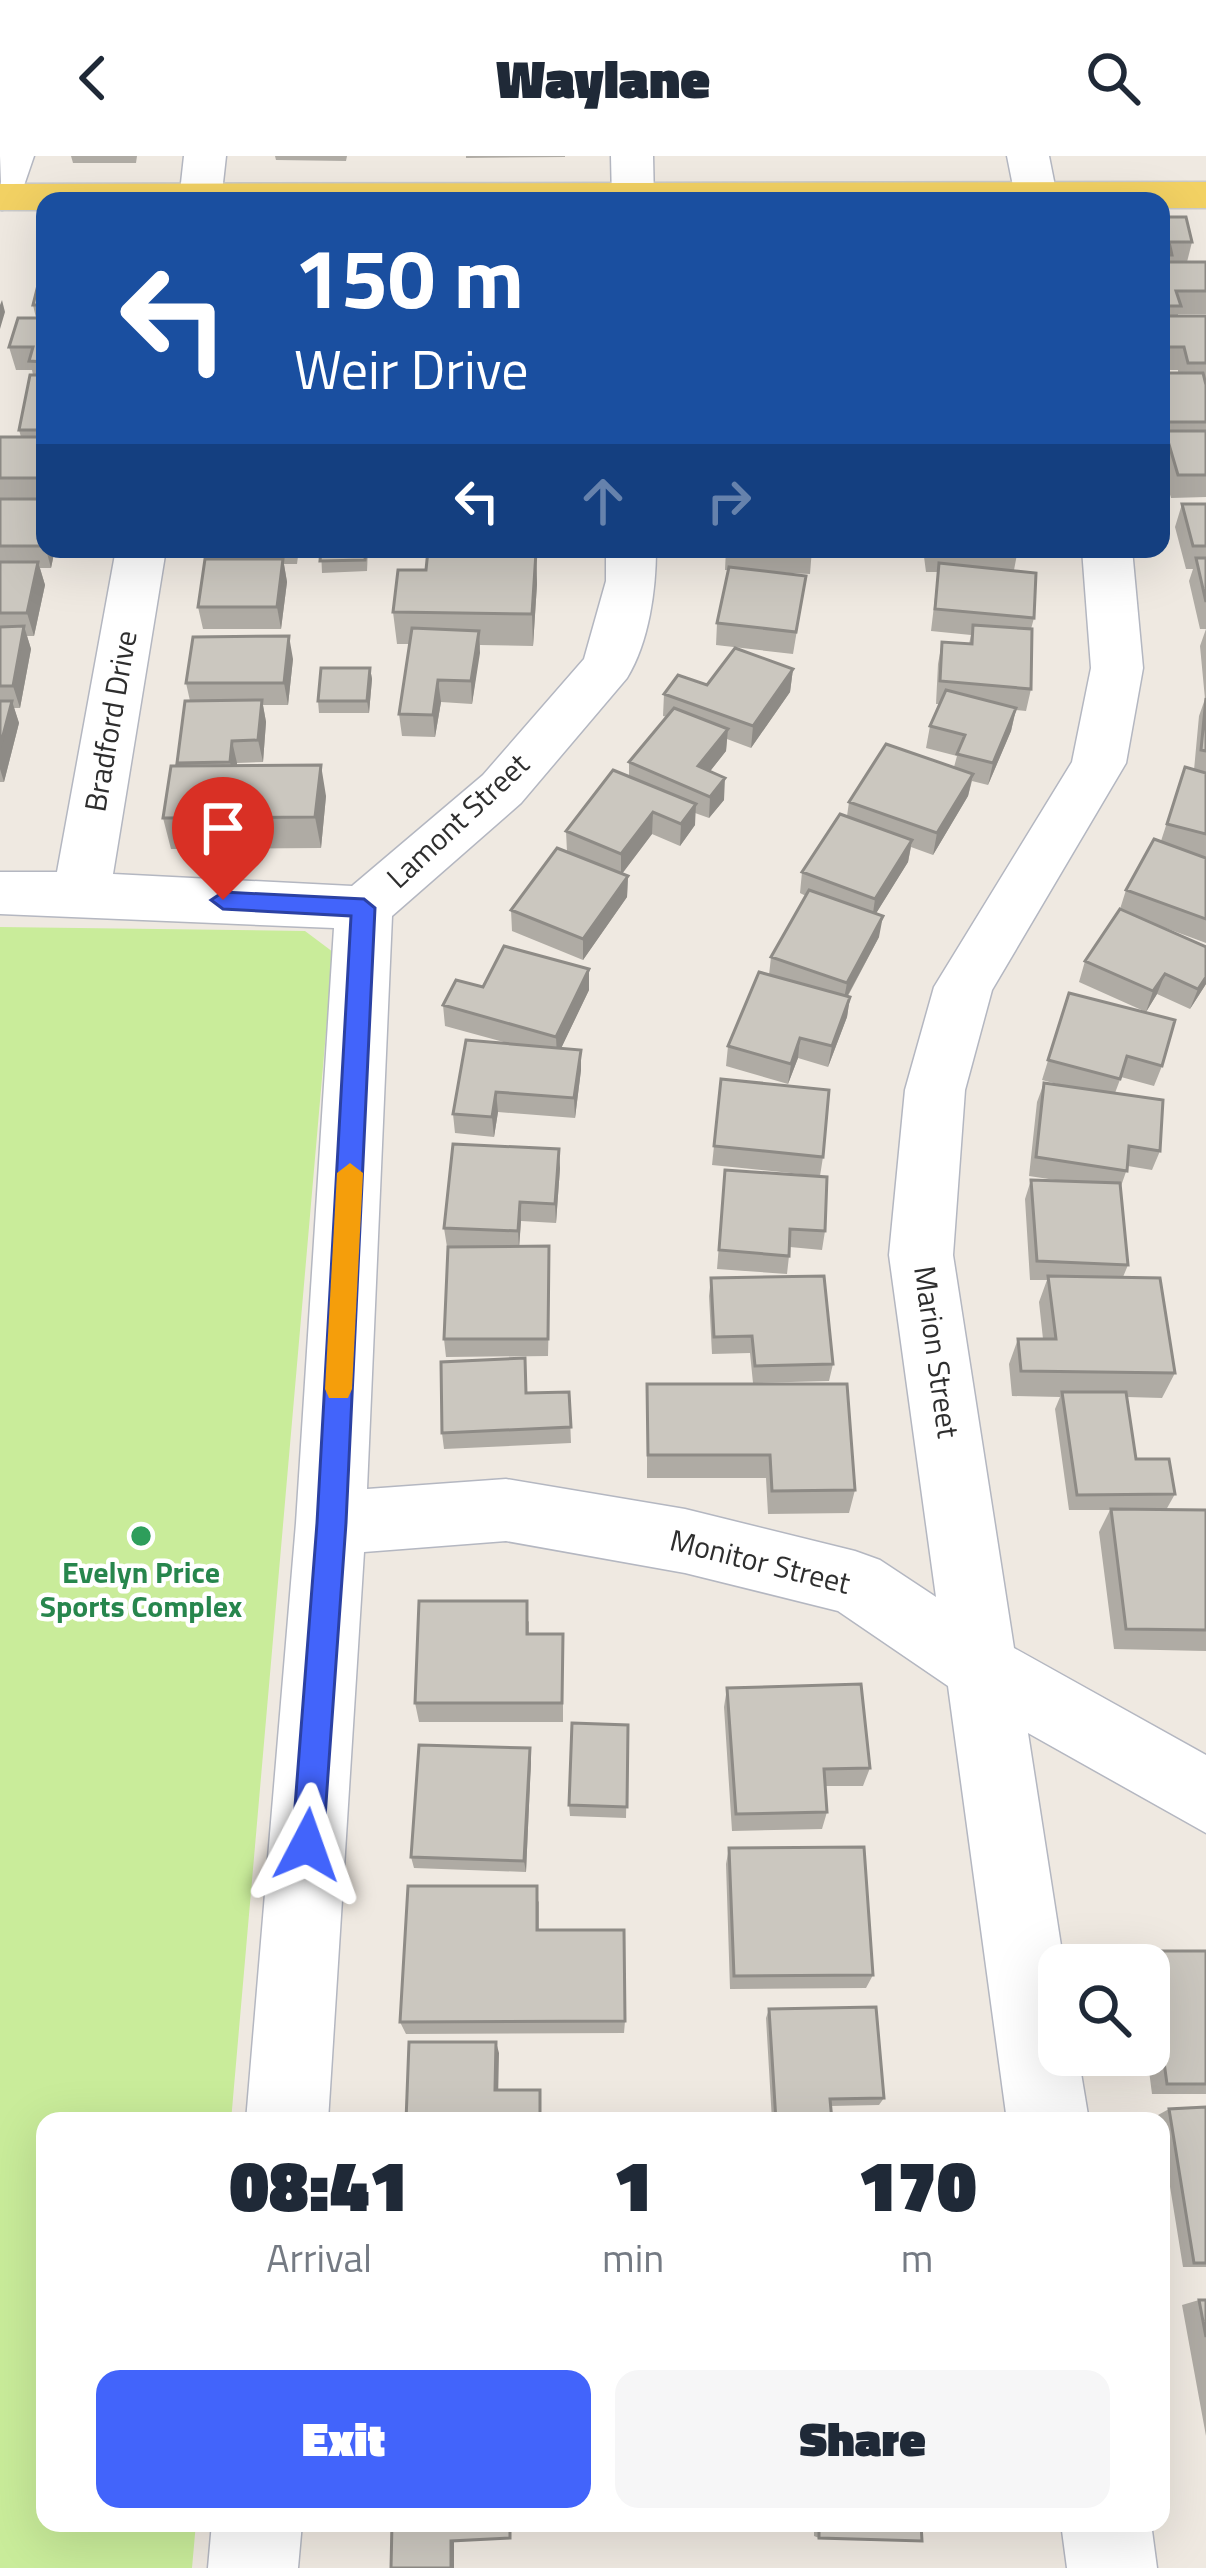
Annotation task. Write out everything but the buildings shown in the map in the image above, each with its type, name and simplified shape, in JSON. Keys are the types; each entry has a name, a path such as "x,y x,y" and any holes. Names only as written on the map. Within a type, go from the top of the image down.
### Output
{"main road":[{"path":"5,183 1033,184 1159,192"},
{"path":"1170,193 1206,195"}],"street":[{"name":"Bradford Drive","path":"82,893 139,558"},
{"name":"Lamont Street","path":"288,2112 332,1523 364,908 502,790 609,664 631,581 631,558"},
{"name":"Marion Street","path":"1047,2112 921,1256 935,1090 963,987 1099,763 1117,668 1108,558"},
{"path":"0,893 364,908"},
{"name":"Monitor Street","path":"332,1523 506,1510 685,1540 855,1582 984,1669 1206,1796"},
{"path":"253,2568 255,2532"},
{"path":"1107,2532 1112,2568"}],"green space":[{"name":"Evelyn Price Sports Complex","path":"0,927 305,931 333,952 232,2112 36,2112 36,2532 195,2532 192,2568 0,2568"}],"slow traffic":[{"path":"339,1389 350,1173"}],"place":[{"name":"Evelyn Price Sports Complex","path":"141,1536"}],"route":[{"path":"223,900 364,908 332,1523 307,1845"}]}
